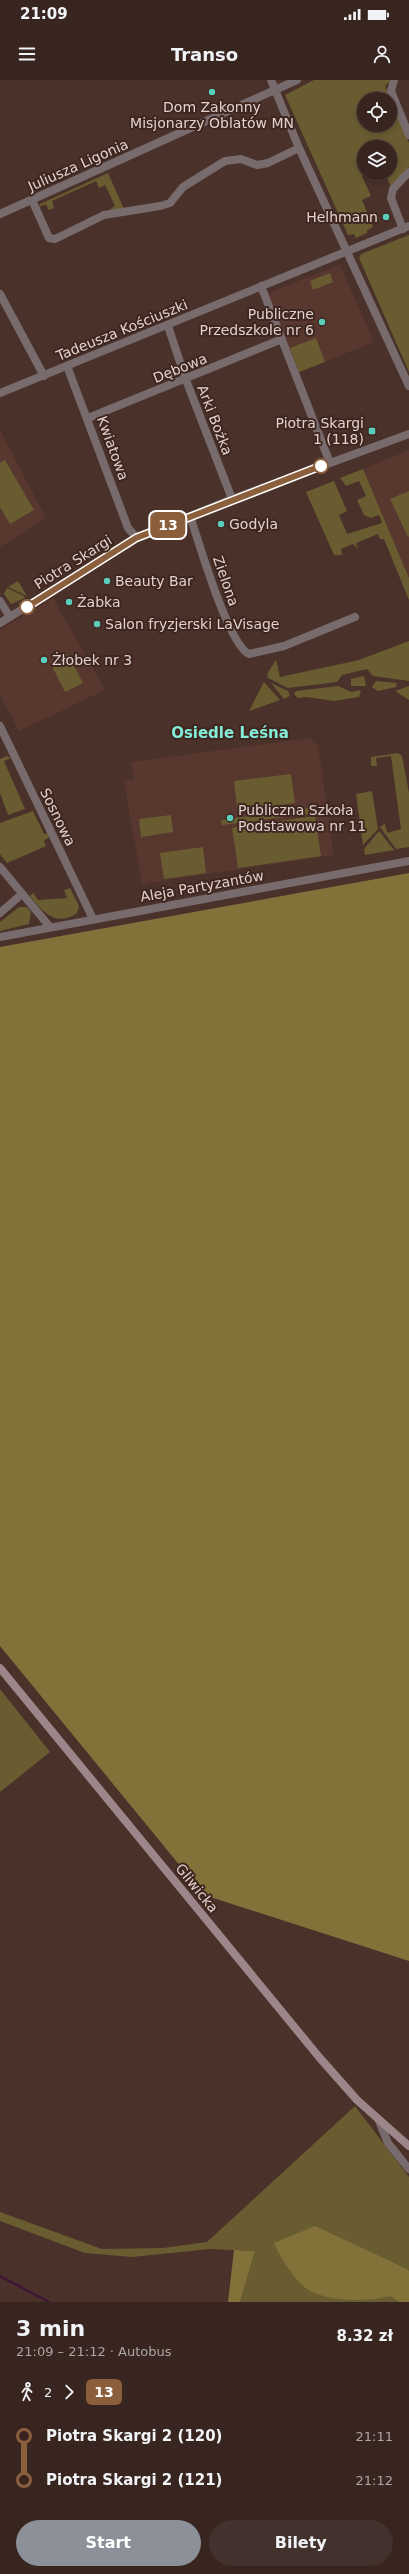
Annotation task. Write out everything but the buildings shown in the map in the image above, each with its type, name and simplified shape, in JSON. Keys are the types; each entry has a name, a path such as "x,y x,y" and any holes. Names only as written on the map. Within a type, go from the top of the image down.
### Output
{"main road":[{"name":"Gliwicka","path":"0,1668 341,2083 379,2121 409,2146"}],"street":[{"path":"271,80 299,148 409,386"},
{"name":"Juliusza Ligonia","path":"0,214 297,80"},
{"path":"394,80 391,91 409,135"},
{"path":"35,198 49,238 55,239 104,215 160,206 170,202 183,187 225,161 241,159 257,165 268,163 299,148"},
{"path":"406,228 391,198 391,192 409,172"},
{"name":"Tadeusza Kościuszki","path":"0,393 406,228"},
{"path":"261,286 330,463"},
{"path":"0,294 44,376"},
{"name":"Arki Bożka","path":"168,326 186,380 232,499"},
{"name":"Dębowa","path":"88,418 186,380 282,339"},
{"name":"Kwiatowa","path":"67,366 88,418 128,528 136,538"},
{"name":"Piotra Skargi","path":"0,623 136,538 232,499 409,434"},
{"name":"Zielona","path":"190,516 227,624 244,652 249,654 284,646 355,617"},
{"path":"0,601 10,617"},
{"name":"Sosnowa","path":"0,726 93,919"},
{"name":"Aleja Partyzantów","path":"0,937 409,861"},
{"path":"0,867 50,927"},
{"path":"0,913 22,894"},
{"name":"Gliwicka","path":"379,2121 388,2143 409,2169"}],"shaded area":[{"path":"314,80 391,80 385,86 388,92 357,92 357,132 397,132 397,114 409,143 409,167 391,187 388,180 397,180 397,140 357,140 357,180 364,180 371,196 362,200 373,227 367,230 367,233 356,238 354,234 348,235 285,95"},
{"path":"108,173 124,209 109,210 115,206 105,185 99,188 96,181 52,201 54,208 49,210 46,204 39,207 40,204"},
{"path":"409,235 409,372 359,258 361,254"},
{"name":"Publiczne Przedszkole nr 6","path":"340,265 374,342 299,372 268,293"},
{"path":"330,273 333,282 313,290 310,281"},
{"path":"316,338 325,362 299,372 290,348"},
{"path":"0,430 46,518 0,547"},
{"path":"409,450 409,578 363,469"},
{"path":"5,460 34,510 10,524 0,507 0,463"},
{"path":"363,469 409,578 409,600 384,539 380,539 378,534 356,543 358,549 353,544 341,549 342,555 334,555 306,492 334,481 347,511 339,515 347,534 382,523 379,515 371,518 364,515 357,500 366,496 359,481 346,486 340,478"},
{"path":"409,491 409,536 408,537 390,499"},
{"path":"18,581 27,596 8,587"},
{"path":"7,588 24,596 25,598 11,604 4,594"},
{"name":"Żłobek nr 3","path":"53,598 105,690 19,731 0,695 0,630"},
{"path":"409,641 409,681 373,676 367,669 342,675 337,682 288,688 268,678 267,674 276,660 280,677 359,660"},
{"path":"68,654 83,683 65,692 50,662"},
{"path":"364,676 366,686 351,686 351,679"},
{"path":"376,681 397,683 396,687 378,691 372,687"},
{"path":"264,682 280,700 249,711"},
{"path":"271,683 288,691 290,696 284,699"},
{"path":"338,686 351,692 361,690 359,697 334,701 307,697 298,698 294,694 296,691"},
{"path":"409,686 409,700 395,691"},
{"name":"Publiczna Szkoła Podstawowa nr 11","path":"309,738 318,745 334,855 142,884 124,781 134,779 131,762"},
{"path":"398,753 402,756 409,793 409,847 396,849 380,827 385,824 387,833 401,829 391,756 376,758 377,766 371,766 371,757"},
{"path":"7,756 11,758 4,761 25,809 8,815 0,793 0,759"},
{"path":"291,774 295,803 237,810 234,781"},
{"path":"372,791 378,829 363,845 356,794"},
{"path":"315,807 316,813 222,825 221,820"},
{"path":"33,811 44,834 47,833 49,837 44,841 46,846 7,863 0,854 0,823"},
{"path":"171,815 173,832 141,837 139,819"},
{"path":"315,816 321,856 238,868 232,828"},
{"path":"379,831 394,850 365,855 364,849"},
{"path":"203,847 206,873 164,879 160,853"},
{"path":"409,873 409,1961 204,1895 0,1646 0,947"},
{"path":"70,888 79,906 77,913 62,919 50,916 39,907 30,896 33,893 38,900 67,898 64,890"},
{"path":"19,907 27,907 31,912 29,924 0,931 0,922"},
{"path":"0,1689 50,1752 0,1792"},
{"path":"355,2106 409,2177 409,2302 240,2302 255,2251 210,2249 132,2257 85,2253 0,2221 0,2212 102,2249 163,2248 207,2242"},
{"path":"315,2226 407,2269 409,2271 409,2302 400,2302 390,2296 361,2300 339,2299 319,2295 305,2287 289,2269 274,2243"},
{"path":"234,2250 255,2251 240,2302 228,2302"}],"waterway":[{"path":"0,2276 49,2302"}],"bus line":[{"name":"13","path":"27,607 136,538 232,499 321,466"}],"place":[{"name":"Dom Zakonny Misjonarzy Oblatów MN","path":"212,92"},
{"name":"Helhmann","path":"386,217"},
{"name":"Publiczne Przedszkole nr 6","path":"322,322"},
{"name":"Piotra Skargi 1 (118)","path":"372,431"},
{"name":"Godyla","path":"221,524"},
{"name":"Beauty Bar","path":"107,581"},
{"name":"Żabka","path":"69,602"},
{"name":"Salon fryzjerski LaVisage","path":"97,624"},
{"name":"Żłobek nr 3","path":"44,660"},
{"name":"Publiczna Szkoła Podstawowa nr 11","path":"230,818"}],"district":[{"name":"Osiedle Leśna","path":"230,733"}]}
